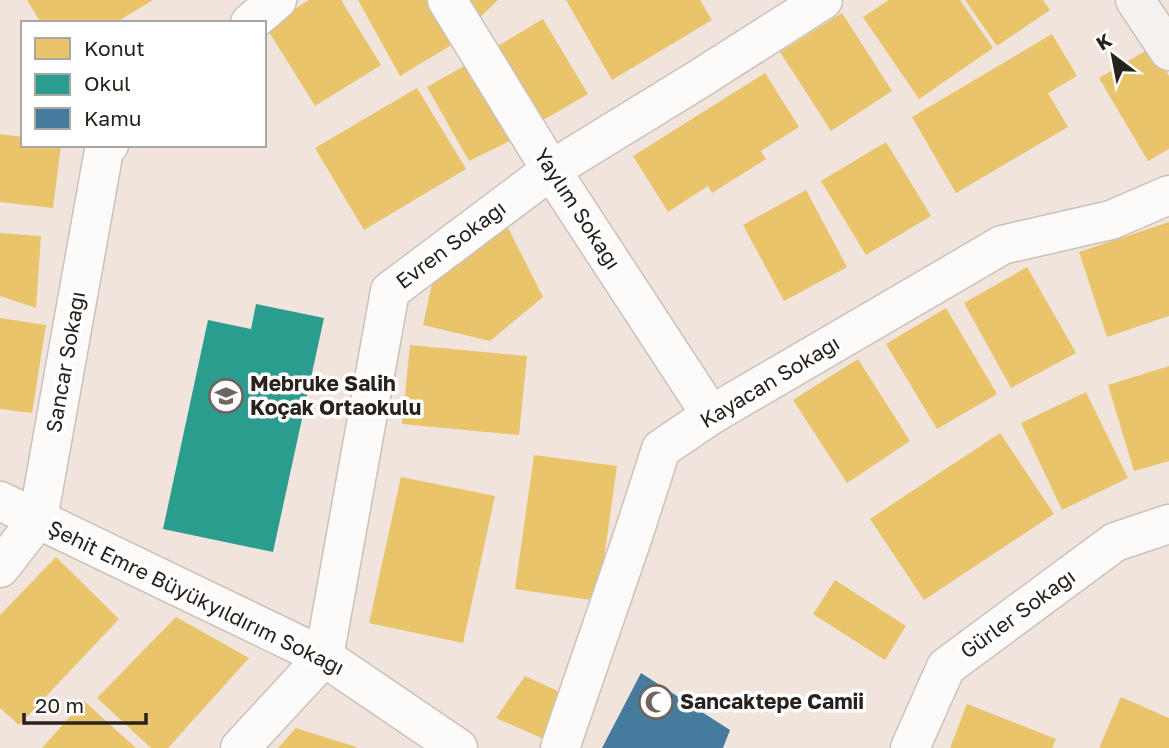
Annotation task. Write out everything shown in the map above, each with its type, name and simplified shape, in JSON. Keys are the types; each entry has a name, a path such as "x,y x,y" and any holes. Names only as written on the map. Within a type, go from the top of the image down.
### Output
{"main road":[{"path":"1135,0 1169,51"}],"street":[{"path":"252,21 277,0"},
{"name":"Yaylım Sokağı","path":"447,0 551,170 711,415"},
{"name":"Evren Sokağı","path":"324,657 390,291 551,170 823,0"},
{"name":"Sancar Sokağı","path":"0,568 38,519 104,150 107,147"},
{"name":"Kayacan Sokağı","path":"560,748 661,449 711,415 1002,245 1111,220 1169,195"},
{"name":"Şehit Emre Büyükyıldırım Sokağı","path":"0,500 324,657 458,748"},
{"name":"Gürler Sokağı","path":"909,748 946,667 1115,542 1169,524"},
{"path":"240,748 324,657"}],"building: Konut":[{"path":"27,0 153,0 118,21 40,21"},
{"path":"309,0 341,0 381,65 315,106 266,27"},
{"path":"358,0 435,0 458,41 400,76"},
{"path":"457,0 498,0 473,24"},
{"path":"566,0 700,0 712,20 612,80"},
{"path":"889,0 960,0 993,48 919,99 863,17"},
{"path":"965,0 1043,0 1050,10 997,46"},
{"path":"842,13 892,91 831,131 780,52"},
{"path":"543,19 588,94 540,122 496,47"},
{"path":"1052,34 1077,76 1048,93 1068,127 956,193 912,117"},
{"path":"1152,47 1169,76 1169,149 1148,161 1099,78"},
{"path":"475,60 520,136 469,161 427,87"},
{"path":"765,73 799,127 761,151 766,159 712,193 708,186 668,212 633,156"},
{"path":"417,88 466,169 364,230 315,148"},
{"path":"0,134 21,137 21,147 61,147 53,208 0,202"},
{"path":"886,142 931,216 866,255 821,181"},
{"path":"806,190 847,267 784,301 743,225"},
{"path":"502,216 543,297 490,341 423,325 432,283"},
{"path":"1169,222 1169,316 1107,337 1079,252"},
{"path":"0,233 41,236 36,308 0,296"},
{"path":"1027,267 1076,353 1011,388 964,303"},
{"path":"946,308 997,394 937,429 886,344"},
{"path":"0,318 46,325 32,413 0,409"},
{"path":"410,345 527,356 519,435 402,424"},
{"path":"858,359 910,441 847,483 793,400"},
{"path":"1169,366 1169,461 1134,471 1108,385"},
{"path":"1086,392 1128,478 1062,510 1021,423"},
{"path":"1000,433 1054,514 924,600 870,519"},
{"path":"534,455 617,466 598,601 515,589"},
{"path":"401,477 495,496 463,643 369,623"},
{"path":"56,557 119,619 19,725 0,708 0,615"},
{"path":"835,580 906,626 885,660 813,614"},
{"path":"176,617 249,658 168,748 151,748 97,698"},
{"path":"525,676 562,693 546,740 496,718"},
{"path":"1121,697 1169,718 1169,748 1099,748"},
{"path":"84,701 136,748 42,748"},
{"path":"967,704 1056,739 1052,748 950,748"},
{"path":"296,728 356,747 356,748 278,748"}],"building: Okul":[{"path":"256,304 324,318 273,552 163,529 208,320 251,329"}],"building: Kamu":[{"name":"Sancaktepe Camii","path":"641,673 730,730 723,748 602,748"}],"place":[{"name":"Mebruke Salih Koçak Ortaokulu","path":"226,396"},
{"name":"Sancaktepe Camii","path":"656,702"}]}
